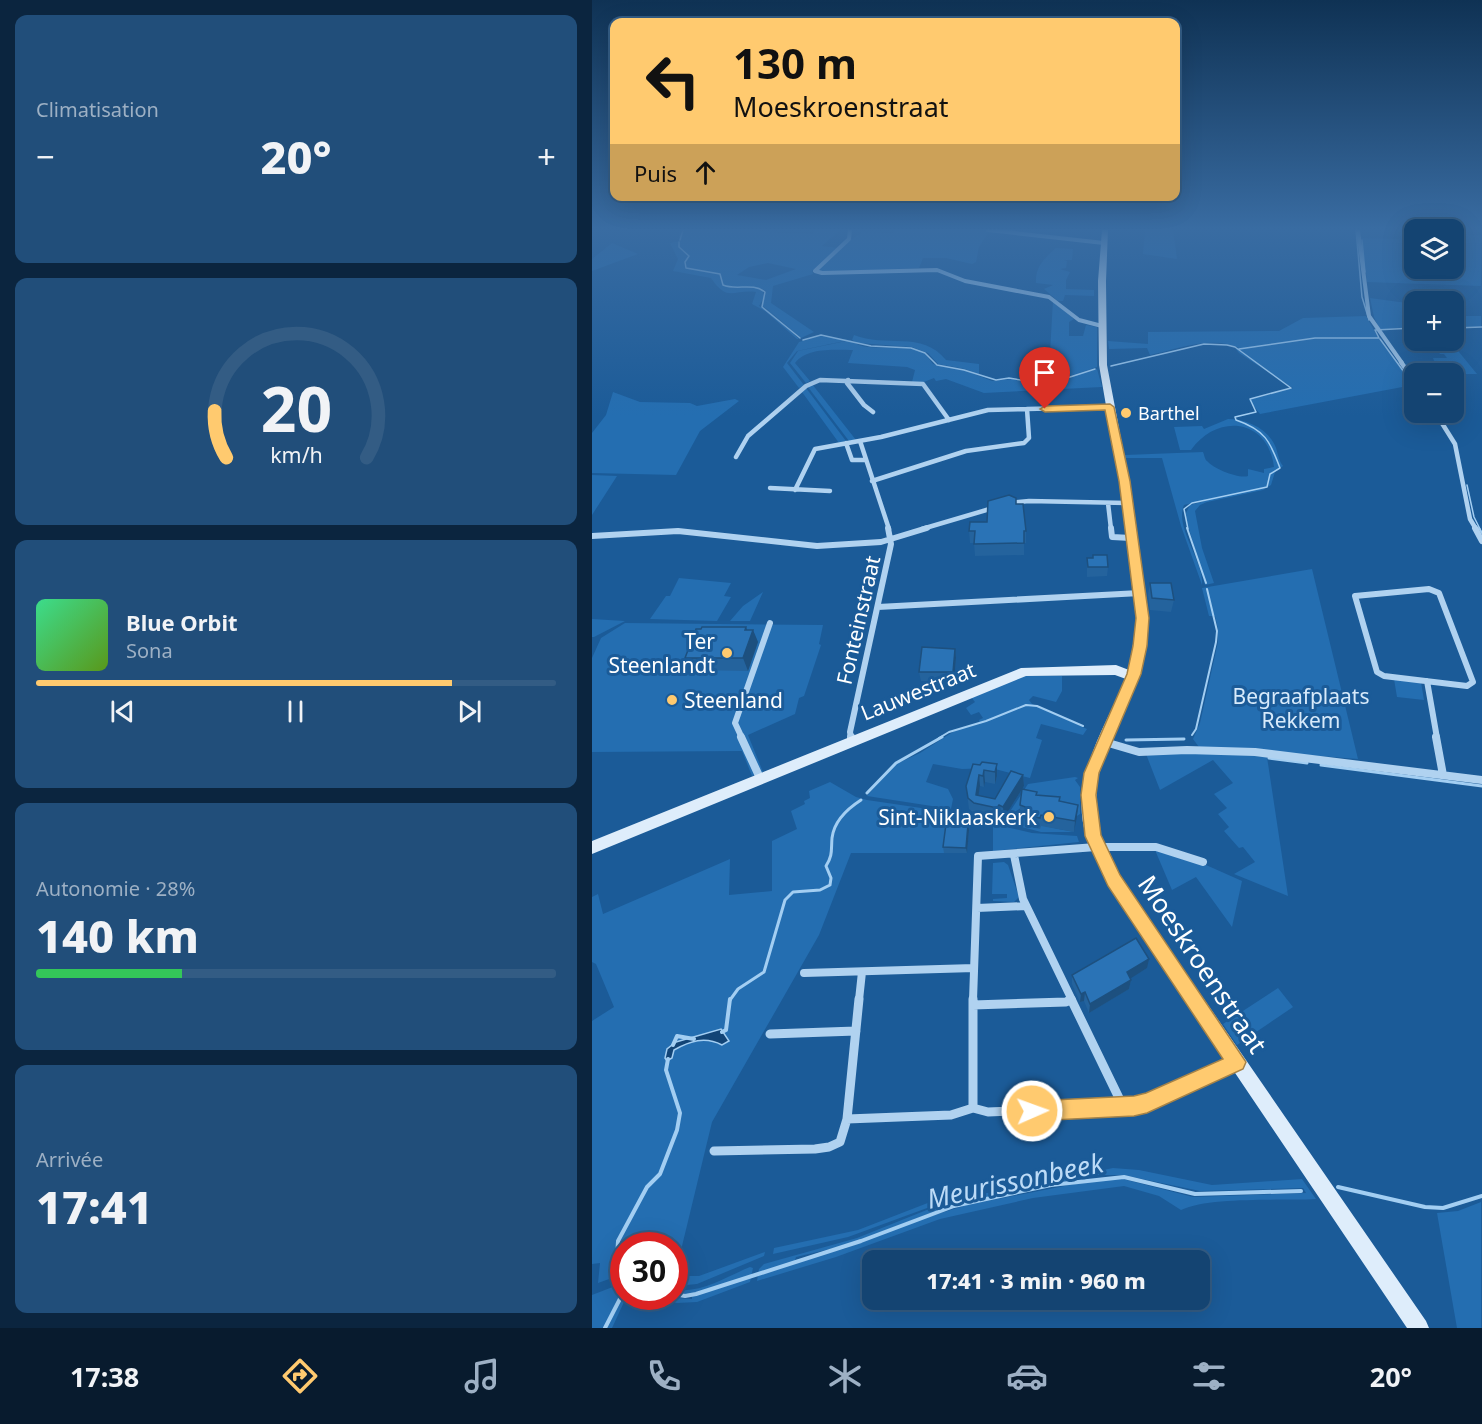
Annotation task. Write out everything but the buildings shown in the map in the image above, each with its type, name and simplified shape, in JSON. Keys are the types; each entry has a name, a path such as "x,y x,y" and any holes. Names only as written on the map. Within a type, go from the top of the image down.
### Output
{"main road":[{"path":"1103,292 1103,365 1127,503"},
{"name":"Moeskroenstraat","path":"1127,503 1140,593 1142,632 1131,674 1092,773 1089,795 1094,847 1114,881 1236,1062 1419,1328"},
{"name":"Lauwestraat","path":"592,848 1025,671 1098,672 1124,677 1131,674"}],"street":[{"path":"1023,292 1050,297 1079,320 1102,326"},
{"path":"1364,292 1369,316 1404,367"},
{"path":"736,457 748,436 806,386 820,380 923,384 949,420"},
{"path":"848,380 847,383 864,405 873,412"},
{"path":"795,490 815,449 860,441 988,410 1110,407"},
{"path":"872,481 966,451 1024,443 1029,438 1027,409"},
{"path":"1442,423 1455,444 1470,519 1482,541"},
{"path":"860,441 891,540"},
{"path":"846,443 853,461 865,460"},
{"path":"770,488 830,491"},
{"path":"592,536 678,531 817,546 891,540 1014,501 1127,503"},
{"path":"1108,503 1112,537 1131,538"},
{"name":"Fonteinstraat","path":"852,741 850,732 891,540"},
{"path":"1429,589 1439,593 1473,682 1467,686 1427,681 1377,672 1355,596 1429,589"},
{"path":"878,607 1094,596 1120,592 1140,593"},
{"path":"760,778 735,723 770,623"},
{"path":"1427,681 1443,775"},
{"path":"1105,741 1139,752 1255,752 1482,780"},
{"path":"973,1108 973,1005 978,856 1094,847 1156,847 1203,862"},
{"path":"1014,855 1014,864 1026,906 1118,1098 1120,1107"},
{"path":"977,908 1026,906"},
{"path":"804,973 974,968"},
{"path":"714,1151 833,1147 844,1136 862,972"},
{"path":"973,1005 1066,1002 1071,999"},
{"path":"770,1034 856,1031"},
{"path":"847,1119 951,1115 973,1108 988,1112 1120,1107 1147,1103 1236,1062"}],"green space":[{"path":"725,292 763,292 764,297 759,306 769,311 799,339 765,311 752,304 756,292"},
{"path":"766,292 772,292 771,303 814,332 801,338 762,306"},
{"path":"1047,292 1094,292 1094,296 1065,295 1063,301 1058,301"},
{"path":"1370,298 1404,303 1404,329 1380,330 1374,317"},
{"path":"1053,300 1074,319 1069,322 1069,336 1083,336 1086,325 1097,327 1097,367 1049,381 1022,379 1023,375 1030,376 1049,371"},
{"path":"1366,316 1379,339 1404,373 1404,387 1260,414 1249,400 1293,388 1239,353 1236,349 1239,348 1229,344 1206,343 1150,355 1147,348 1109,349 1108,341 1148,344 1148,332 1279,331 1303,318"},
{"path":"1464,316 1481,316 1481,327 1464,328"},
{"path":"854,335 866,339 915,342 926,345 946,360 979,364 979,374 938,364 928,353 912,347 858,343 852,340"},
{"path":"820,336 849,340 797,351 787,363 804,385 799,388 783,367 799,342"},
{"path":"851,340 866,347 917,350 925,353 933,364 964,370 992,381 1012,379 1036,385 1097,369 1102,387 984,393 946,379 936,381 934,378 924,382 912,382 915,370 907,367 848,363 853,350 822,350 800,358 795,363 810,381 806,383 790,363 798,351"},
{"path":"1437,351 1458,351 1477,374 1464,374 1464,363 1435,363 1433,358 1447,358 1444,354"},
{"path":"812,384 856,440 849,441 808,387"},
{"path":"806,388 846,441 839,443 802,392"},
{"path":"613,392 640,402 690,403 697,406 735,399 739,401 700,431 676,475 592,473 592,433 606,415"},
{"path":"1228,419 1250,423 1263,430 1273,441 1283,466 1275,472 1271,485 1263,490 1207,502 1195,511 1202,548 1214,583 1205,585 1185,515 1190,505 1230,494 1184,505 1183,524 1199,566 1202,585 1181,526 1162,458 1125,458 1125,455 1203,452 1206,460 1215,467 1244,477 1248,476 1248,469 1264,473 1264,469 1274,467 1270,451 1262,438 1252,430 1240,426 1227,426 1214,430 1202,438 1191,450 1180,450 1174,427 1202,426 1204,429"},
{"path":"592,475 617,476 592,515"},
{"name":"Begraafplaats Rekkem","path":"1312,569 1358,759 1199,747 1193,739 1200,723 1218,642 1215,616 1209,616 1202,588"},
{"path":"679,578 731,583 724,596 731,597 717,621 650,619 666,596 670,596"},
{"path":"763,592 750,621 730,621 743,606"},
{"path":"592,619 625,621 592,637"},
{"name":"Steenland","path":"625,623 823,625 819,644 821,645 804,696 799,698 795,714 748,735 763,772 752,776 742,751 592,752 592,658 601,638"},
{"path":"1023,676 1062,676 1062,691 1056,702 1033,696 1029,700 1032,704 1087,729 1083,735 1041,724 1036,738 1042,740 1030,778 991,768 962,769 933,764 926,782 948,789 953,799 951,809 867,796 894,765 920,753 956,730 980,724 979,720 983,718 979,712 971,715 966,708 975,702 971,697"},
{"path":"1394,679 1421,682 1424,700 1397,697"},
{"path":"1146,754 1233,754 1267,757 1288,896 1234,874 1255,862 1243,847 1239,848 1224,831 1229,827 1218,814 1227,808 1214,794 1233,783 1213,760 1160,790"},
{"path":"1078,778 1075,780 1080,787 1080,814 1077,816 1022,807 1005,819 1028,784"},
{"path":"830,782 856,797 867,800 948,812 944,853 851,853 819,935 712,1122 685,1232 610,1232 610,1279 598,1283 600,1263 592,1264 592,1021 614,1007 596,964 592,962 592,897 598,894 603,914 730,859 729,895 772,891 772,841 797,829 791,811 805,804 804,801 810,798 809,791"},
{"path":"1021,811 1020,816 1033,822 1074,832 1041,832 1006,823"},
{"path":"993,824 1032,833 1077,836 1079,842 993,851"},
{"path":"1155,850 1206,865 1242,881 1232,927 1196,877 1172,890"},
{"path":"1004,862 1008,865 1019,897 1014,902 993,901 993,899 1007,898 1007,894 992,894 993,863"},
{"path":"1278,988 1293,1007 1237,1045 1223,1024"},
{"path":"1113,1168 1139,1170 1212,1185 1302,1179 1316,1199 1227,1201 1181,1210 1159,1196 1124,1186 1033,1198 940,1219 836,1257 757,1281 759,1269 764,1264 857,1238 959,1197 1008,1190","holes":["1095,1175 1123,1175 1200,1191 1303,1188 1306,1193 1193,1197 1123,1179 1090,1181 967,1205 918,1220 844,1249 795,1260 796,1257 847,1245 954,1204"]},
{"path":"938,1199 938,1204 848,1237 773,1254 774,1248 858,1230"},
{"path":"1481,1202 1481,1328 1457,1328 1437,1213 1458,1211"},
{"path":"765,1252 764,1256 697,1284 688,1285 688,1276 699,1276"},
{"path":"750,1267 753,1268 750,1282 697,1302 688,1302 688,1299 692,1299 692,1295 688,1295 688,1290 703,1287"},
{"path":"610,1288 610,1310 620,1310 612,1328 592,1328 592,1295"}],"shaded area":[{"path":"721,1029 729,1041 722,1045 704,1040 692,1042 674,1050 672,1058 667,1061 665,1058 667,1049 676,1042"}],"waterway":[{"path":"765,292 762,307 800,338"},
{"path":"1362,292 1369,320"},
{"path":"1464,328 1482,327"},
{"path":"1239,349 1315,338 1379,338 1375,330 1404,329"},
{"path":"803,340 821,335 871,346 911,348 925,353 937,365 964,370 996,380 1009,378 1037,383 1070,377 1095,369"},
{"path":"1380,339 1404,372"},
{"path":"1111,366 1204,344 1227,345 1235,347 1291,388 1250,399 1256,412 1235,417 1236,420 1260,432 1273,451 1280,468 1270,474 1267,487 1192,503 1184,509 1188,529"},
{"path":"1467,485 1474,517 1480,529"},
{"path":"1187,528 1206,583"},
{"path":"1479,528 1482,533"},
{"path":"1192,735 1196,729 1216,642 1217,631 1207,589"},
{"path":"939,738 949,732 986,721 1026,705 1037,706 1083,726"},
{"path":"867,793 896,763 942,737"},
{"path":"1126,740 1184,739"},
{"path":"1269,758 1307,763"},
{"path":"1321,765 1482,786"},
{"path":"730,1000 738,989 764,972 785,900 793,892 820,890 830,885 831,878 826,866 831,855 835,826 842,816 861,800"},
{"path":"722,1032 726,1030 730,999"},
{"path":"673,1045 677,1036 694,1039"},
{"path":"623,1232 647,1187 660,1174 677,1130 680,1113 666,1070 668,1059"},
{"name":"Meurissonbeek","path":"688,1295 861,1241 954,1206 1051,1185 1124,1177 1195,1194 1301,1191"},
{"name":"Meurissonbeek","path":"1338,1187 1425,1207 1443,1208 1482,1196"},
{"path":"605,1328 614,1310"}],"place":[{"name":"Barthel","path":"1126,413"},
{"name":"Ter Steenlandt","path":"727,653"},
{"name":"Steenland","path":"672,700"},
{"name":"Sint-Niklaaskerk","path":"1049,817"}],"route":[{"path":"1032,1111 1120,1107 1147,1103 1236,1062 1114,881 1096,847 1089,813 1092,773 1134,674 1143,618 1124,481 1110,407 1045,409"}]}
